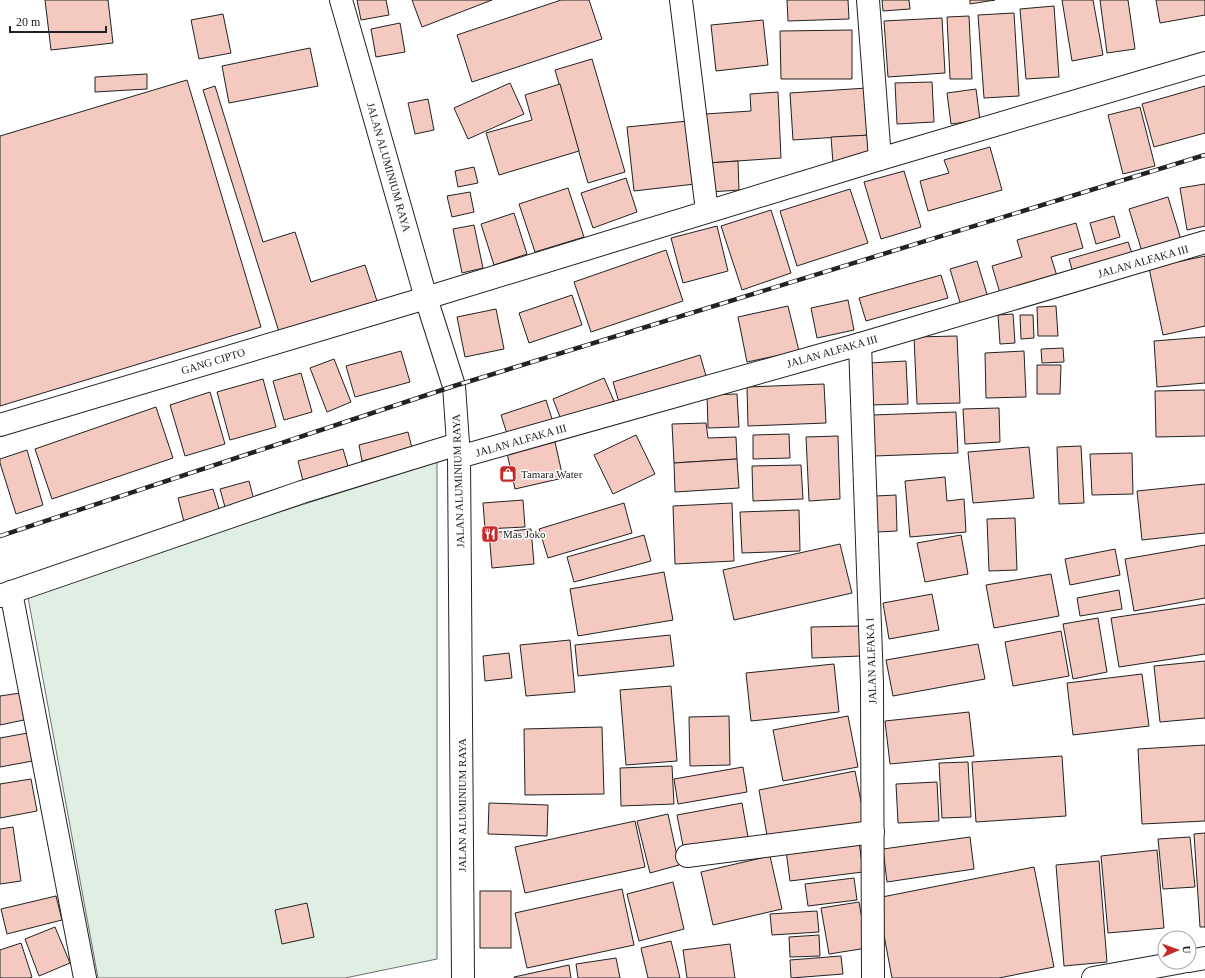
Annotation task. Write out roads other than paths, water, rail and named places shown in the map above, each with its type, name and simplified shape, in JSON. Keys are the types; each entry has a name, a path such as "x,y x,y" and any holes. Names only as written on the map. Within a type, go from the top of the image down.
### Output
{"street":[{"name":"JALAN ALUMINIUM RAYA","path":"341,0 426,298 454,386 458,451 463,978"},
{"path":"681,0 707,211"},
{"path":"868,0 880,159"},
{"name":"GANG CIPTO","path":"0,424 426,298 707,211 1205,63"},
{"name":"JALAN ALFAKA III","path":"6,594 302,492 860,344 1205,242"},
{"name":"JALAN ALFAKA I","path":"860,344 872,683 873,978"},
{"path":"6,594 85,978"},
{"path":"686,856 873,832"},
{"path":"1093,978 1157,966"}],"railway":[{"path":"0,536 454,386 1205,155"}],"place":[{"name":"Tamara Water","path":"508,474"},
{"name":"Mas Joko","path":"490,534"}]}
